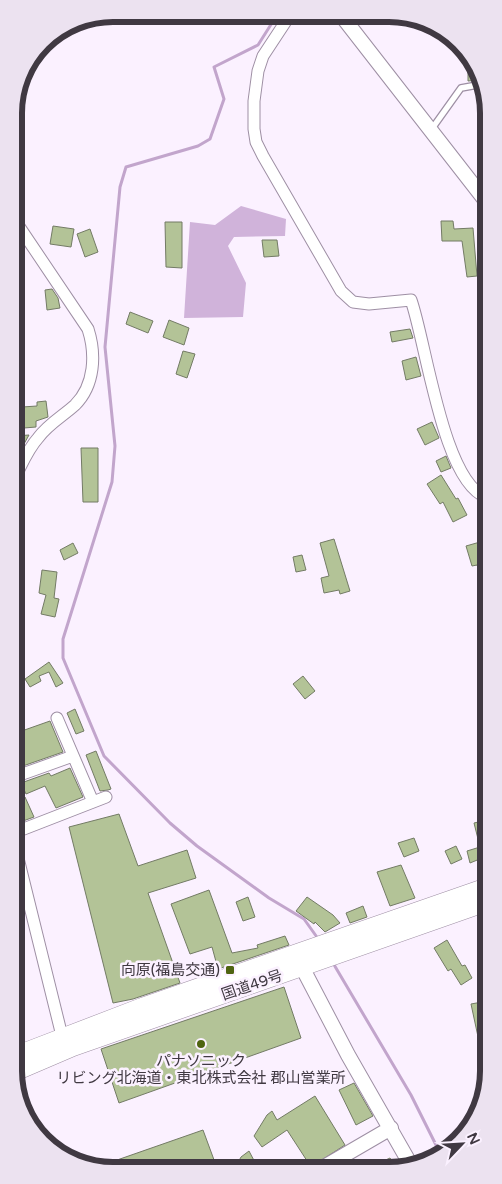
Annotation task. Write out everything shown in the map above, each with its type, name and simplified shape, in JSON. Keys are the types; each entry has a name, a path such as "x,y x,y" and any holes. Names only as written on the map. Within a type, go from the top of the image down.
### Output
{"highway":[{"name":"国道49号","path":"22,1053 62,1036 479,890"},
{"name":"国道49号","path":"22,1068 73,1047 479,905"}],"street":[{"path":"285,22 263,56 258,71 254,101 256,142 341,291 353,302 369,304 411,300 417,318 438,410 447,436 463,476 476,494 480,495"},
{"path":"346,22 480,193"},
{"path":"23,232 88,329 92,343 93,366 82,394 75,405 51,423 37,438 23,464"},
{"path":"57,718 93,802"},
{"path":"22,774 73,756"},
{"path":"22,830 106,797"},
{"path":"22,875 62,1036"},
{"path":"302,967 348,1055 408,1159"},
{"path":"333,1162 391,1128"}],"lane":[{"path":"431,130 461,88 475,85"}],"shaded area":[{"path":"241,206 286,219 285,236 234,237 228,246 246,283 243,317 184,318 190,222 215,225"}],"building":[{"path":"468,70 473,81 468,81"},
{"path":"441,221 453,221 454,229 473,228 477,276 467,277 462,241 442,241"},
{"path":"165,222 182,222 182,268 166,267"},
{"path":"53,226 74,229 71,247 50,244"},
{"path":"90,229 98,252 85,257 77,234"},
{"path":"262,240 277,240 279,256 264,257"},
{"path":"52,289 58,298 60,308 47,310 45,290"},
{"path":"130,312 153,321 148,333 126,324"},
{"path":"169,320 189,328 184,345 163,337"},
{"path":"410,329 413,338 392,342 390,332"},
{"path":"183,351 195,354 187,378 176,374"},
{"path":"416,357 421,376 406,380 402,361"},
{"path":"46,401 48,417 36,421 36,427 24,428 23,407 37,406 37,402"},
{"path":"432,422 439,438 425,445 417,429"},
{"path":"23,435 29,435 23,444"},
{"path":"81,448 98,448 98,502 83,502"},
{"path":"446,456 451,468 441,472 436,461"},
{"path":"441,475 456,499 458,498 467,515 453,522 443,502 440,504 427,484"},
{"path":"334,539 350,591 340,594 339,590 324,593 321,578 329,576 320,543"},
{"path":"480,542 480,573 477,565 472,566 466,546"},
{"path":"73,543 78,553 64,560 60,550"},
{"path":"302,555 306,570 296,572 293,557"},
{"path":"42,570 57,572 54,598 59,599 55,617 41,614 46,595 39,593"},
{"path":"49,662 63,683 56,687 49,672 39,676 41,681 30,687 25,679"},
{"path":"303,676 315,691 305,699 293,684"},
{"path":"75,709 84,731 76,734 67,713"},
{"path":"50,721 63,752 22,766 22,731"},
{"path":"96,751 111,789 100,791 86,755"},
{"path":"70,768 83,797 56,808 45,786 26,794 22,783 49,773 51,776"},
{"path":"25,797 34,817 23,821 22,819 22,798"},
{"path":"119,814 138,866 187,850 196,878 148,893 180,983 133,999 113,1003 69,827"},
{"path":"479,822 479,844 474,823"},
{"path":"414,838 419,851 404,857 398,843"},
{"path":"456,846 462,859 451,864 445,851"},
{"path":"479,847 479,859 470,863 467,851"},
{"path":"401,865 415,898 390,906 377,872"},
{"path":"209,890 232,953 258,948 257,945 285,936 289,945 218,969 212,947 190,954 171,904"},
{"path":"248,897 255,917 243,921 236,902"},
{"path":"307,897 333,915 340,923 325,932 315,922 314,924 296,911"},
{"path":"363,906 367,917 350,923 346,913"},
{"path":"447,940 462,966 465,965 472,978 461,985 451,969 448,971 434,948"},
{"name":"パナソニック リビング北海道・東北株式会社 郡山営業所","path":"284,987 301,1038 119,1103 101,1049"},
{"path":"479,1003 479,1042 471,1004"},
{"path":"354,1083 373,1116 356,1125 339,1090"},
{"path":"315,1096 345,1145 319,1162 308,1162 287,1130 262,1147 254,1136 267,1115 272,1111 277,1120"},
{"path":"203,1130 215,1162 114,1162 112,1162"},
{"path":"249,1151 255,1162 238,1162 241,1157"},
{"path":"390,1158 392,1162 388,1162 381,1162"}],"waterway":[{"path":"273,22 258,45 214,67 224,99 210,139 198,146 126,167 120,187 105,347 115,446 112,482 63,639 63,658 104,756 170,823 197,846 269,898 304,919 319,940"},
{"path":"333,963 411,1095 437,1147"}],"place":[{"name":"向原(福島交通)","path":"230,970"},
{"name":"パナソニック リビング北海道・東北株式会社 郡山営業所","path":"201,1044"}]}
